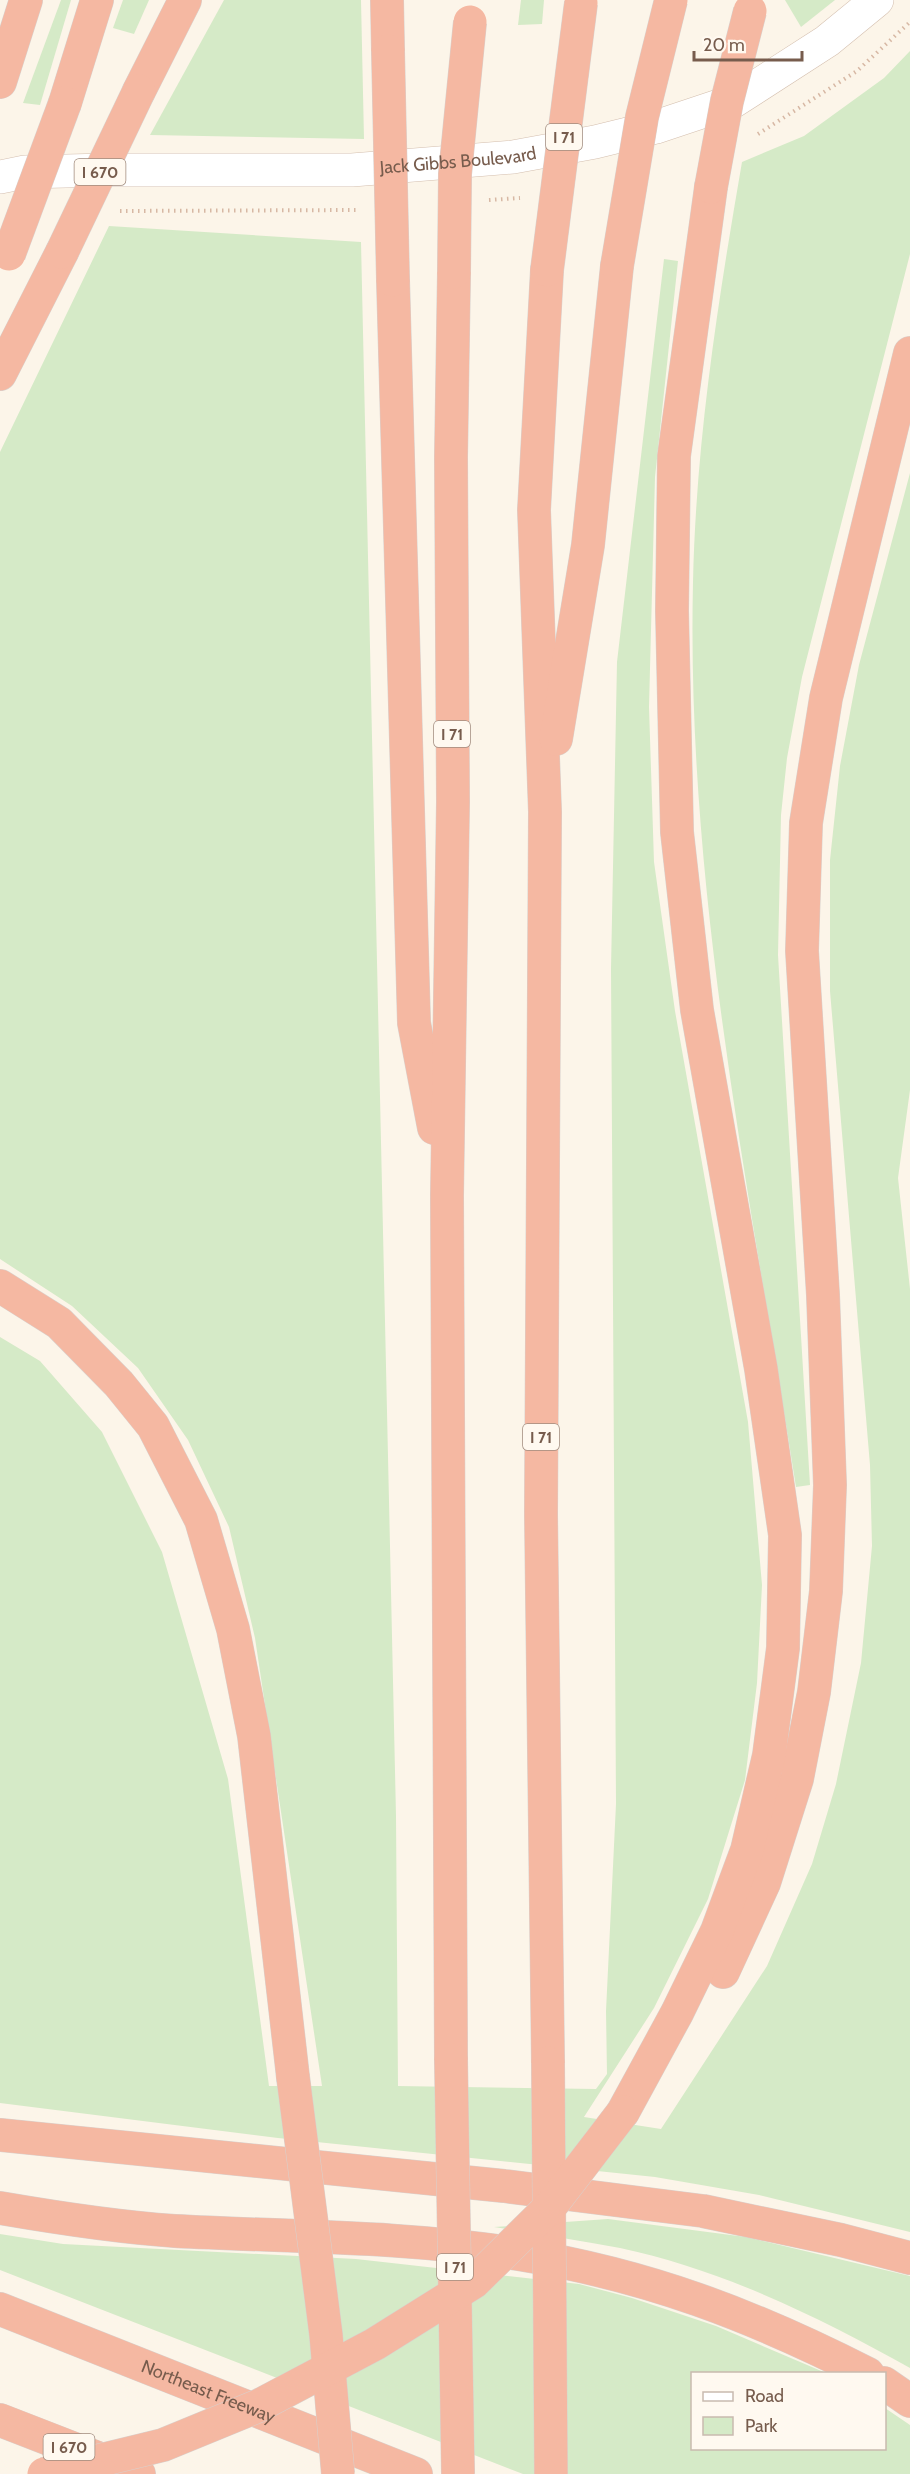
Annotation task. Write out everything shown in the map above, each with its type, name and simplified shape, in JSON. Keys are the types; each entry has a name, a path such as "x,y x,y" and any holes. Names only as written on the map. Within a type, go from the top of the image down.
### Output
{"highway":[{"path":"0,82 26,0"},
{"path":"4,263 65,103 97,0"},
{"name":"I 670","path":"0,374 185,0"},
{"path":"387,0 414,1023 447,1196"},
{"path":"545,812 588,544 617,266 642,117 671,0"},
{"name":"I 71","path":"550,2474 548,2063 541,1514 545,812 534,510 547,270 581,2"},
{"path":"623,2112 677,2013 717,1931 747,1850 769,1755 783,1648 785,1535 761,1369 697,1010 677,832 672,611 674,456 711,187 727,101 751,5"},
{"name":"I 71","path":"458,2474 451,2060 447,1196 453,802 451,457 455,174 472,11"},
{"path":"44,2474 163,2445 258,2406 375,2344 474,2282 550,2207 623,2112 673,2056 722,1974 764,1883 797,1779 814,1692 826,1591 830,1485 823,1295 802,951 806,823 825,698 910,353"},
{"path":"0,1286 59,1323 119,1384 153,1426 201,1520 233,1629 254,1736 293,2078 326,2335 338,2474"},
{"path":"0,2135 504,2186 703,2211 841,2240 910,2258"},
{"path":"0,2208 65,2219 172,2230 399,2241 518,2254 621,2275 694,2296 786,2332 866,2372"},
{"name":"Northeast Freeway","path":"0,2309 416,2474"},
{"path":"886,2384 910,2401"},
{"name":"I 670","path":"0,2420 139,2474"}],"street":[{"name":"Jack Gibbs Boulevard","path":"0,177 25,172 106,170 352,170 513,157 595,142 666,124 734,101 827,40 877,0"}],"green space":[{"path":"61,0 71,0 40,105 23,103"},
{"path":"123,0 149,0 134,34 113,28"},
{"path":"224,0 361,0 364,139 150,135"},
{"path":"521,0 544,0 542,24 518,25"},
{"path":"785,0 835,0 801,27"},
{"path":"910,51 910,254 802,677 787,758 781,815 778,955 810,1485 796,1487 724,1036 710,923 700,810 693,696 693,582 703,424 742,162 804,136 884,78"},
{"path":"109,226 361,242 396,1816 398,2086 596,2089 607,2074 606,2011 616,1804 611,969 617,662 664,259 678,261 655,477 649,707 654,862 675,1011 748,1422 762,1585 757,1683 745,1780 708,1899 654,2008 584,2117 661,2129 767,1966 812,1864 836,1784 861,1663 872,1546 870,1465 830,991 830,860 840,766 859,665 910,473 910,1090 898,1178 910,1289 910,2232 759,2195 655,2177 278,2138 0,2103 0,1337 40,1361 102,1432 162,1552 228,1779 269,2086 322,2086 255,1638 229,1527 188,1440 138,1368 72,1306 0,1259 0,452"},
{"path":"608,2219 746,2237 910,2276 910,2368 805,2313 696,2269 620,2248 494,2227"},
{"path":"0,2234 63,2244 356,2259 579,2284 632,2298 716,2326 824,2372 691,2372 691,2450 886,2450 886,2409 910,2425 910,2474 523,2474 0,2270"}]}
